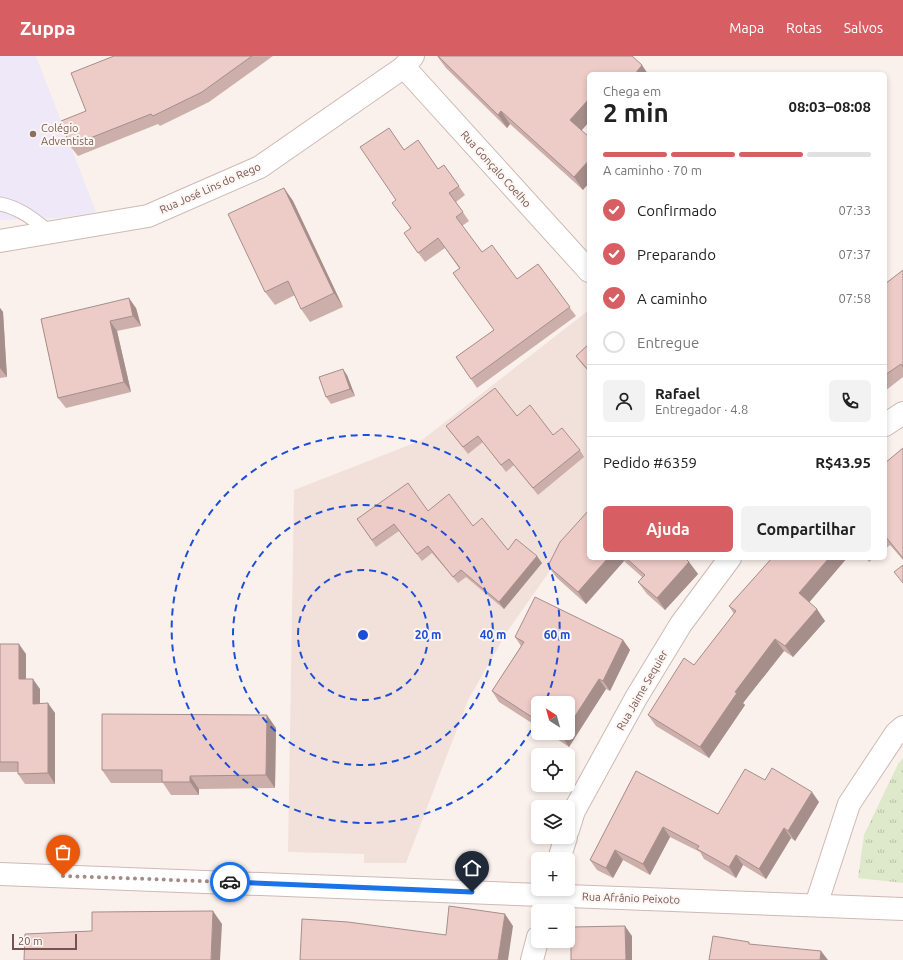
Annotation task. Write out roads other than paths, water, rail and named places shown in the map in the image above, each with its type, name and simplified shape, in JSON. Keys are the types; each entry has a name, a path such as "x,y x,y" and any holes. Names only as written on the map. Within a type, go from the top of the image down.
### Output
{"street":[{"name":"Rua José Lins do Rego","path":"0,241 148,216 260,167 408,61"},
{"name":"Rua Gonçalo Coelho","path":"408,61 587,269"},
{"path":"887,425 903,414"},
{"name":"Rua Jaime Sequier","path":"575,809 636,698 681,624 729,560"},
{"path":"816,905 849,804 896,734 903,727"},
{"name":"Rua Afrânio Peixoto","path":"0,874 548,898 816,905 903,909"},
{"path":"532,960 535,948"}],"lane":[{"path":"0,204 13,207 26,214 51,233"}],"place":[{"name":"Colégio Adventista","path":"33,134"}]}
